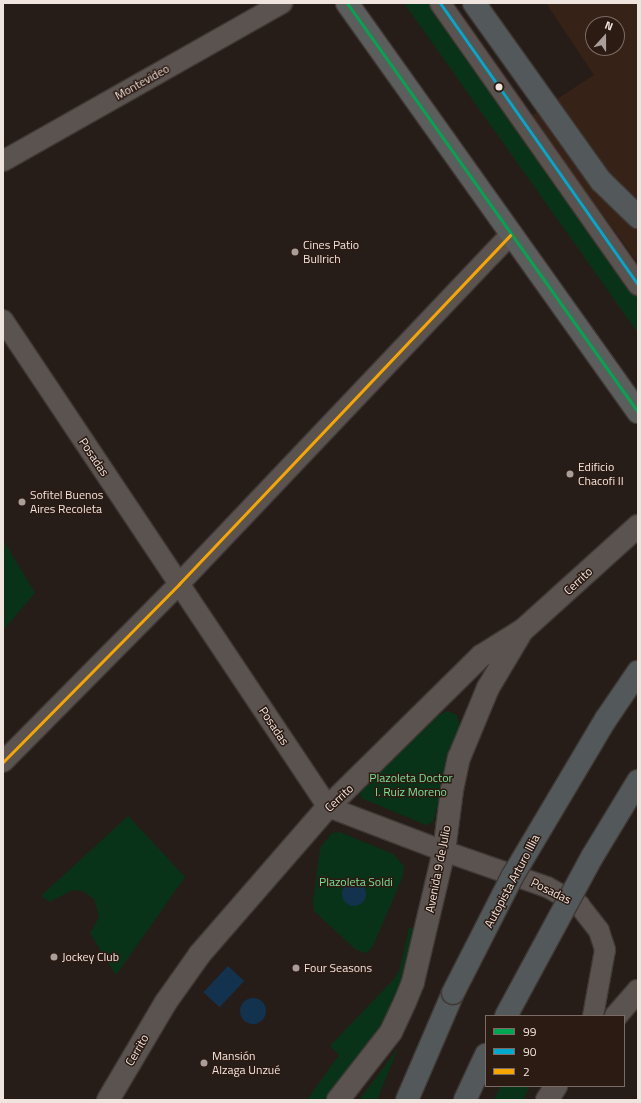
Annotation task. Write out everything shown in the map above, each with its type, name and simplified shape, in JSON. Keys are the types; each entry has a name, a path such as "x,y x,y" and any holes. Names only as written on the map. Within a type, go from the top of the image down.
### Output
{"highway":[{"path":"474,3 601,181 638,217"},
{"name":"Autopista Arturo Illia","path":"407,1100 453,993 512,877 602,726 638,672"},
{"path":"507,1015 592,857 638,782"},
{"path":"465,1100 485,1057"}],"main road":[{"path":"347,3 510,235 638,412"}],"street":[{"name":"Montevideo","path":"3,161 282,3"},
{"path":"440,3 638,285"},
{"path":"3,762 179,584 510,235"},
{"name":"Posadas","path":"3,320 328,807 444,852 547,887 569,898 586,912 599,931 606,956 593,1015"},
{"name":"Cerrito","path":"108,1100 166,1002 200,954 328,807 481,656 523,630 638,526"},
{"name":"Avenida 9 de Julio","path":"338,1100 364,1070 398,1021 413,982 444,852 452,790 468,734 488,688 523,630"},
{"path":"617,1015 638,991"},
{"path":"547,1100 555,1087"}],"shaded area":[{"path":"546,3 638,3 638,263 531,116 594,75"}],"green space":[{"path":"404,3 430,3 638,294 638,333"},
{"path":"3,540 35,593 3,630"},
{"name":"Plazoleta Doctor I. Ruiz Moreno","path":"447,711 457,715 460,726 433,822 426,825 361,798 360,792 438,716"},
{"path":"128,816 185,877 116,975 90,933 99,917 94,899 83,891 72,890 50,902 41,896"},
{"name":"Plazoleta Soldi","path":"340,832 393,854 404,866 403,876 373,946 367,953 356,950 314,911 313,901 320,848 332,833"},
{"path":"409,928 415,928 409,964 387,1024 329,1100 307,1100 339,1055 330,1046 393,980 399,971"},
{"path":"398,1048 377,1100 359,1100"},
{"path":"500,1087 530,1087 523,1100 494,1100"}],"water":[{"path":"354,882 363,885 366,894 363,903 354,906 345,903 342,894 345,885"},
{"path":"228,966 244,981 220,1007 203,992"},
{"path":"253,998 262,1002 266,1011 262,1020 253,1024 244,1020 240,1011 244,1002"}],"transit line":[{"name":"99","path":"347,3 638,412"},
{"name":"90","path":"440,3 638,285"},
{"name":"2","path":"3,762 179,584 510,235"}],"place":[{"name":"Cines Patio Bullrich","path":"295,252"},
{"name":"Edificio Chacofi II","path":"570,474"},
{"name":"Sofitel Buenos Aires Recoleta","path":"22,502"},
{"name":"Jockey Club","path":"54,957"},
{"name":"Four Seasons","path":"296,968"},
{"name":"Mansión Alzaga Unzué","path":"204,1063"}]}
